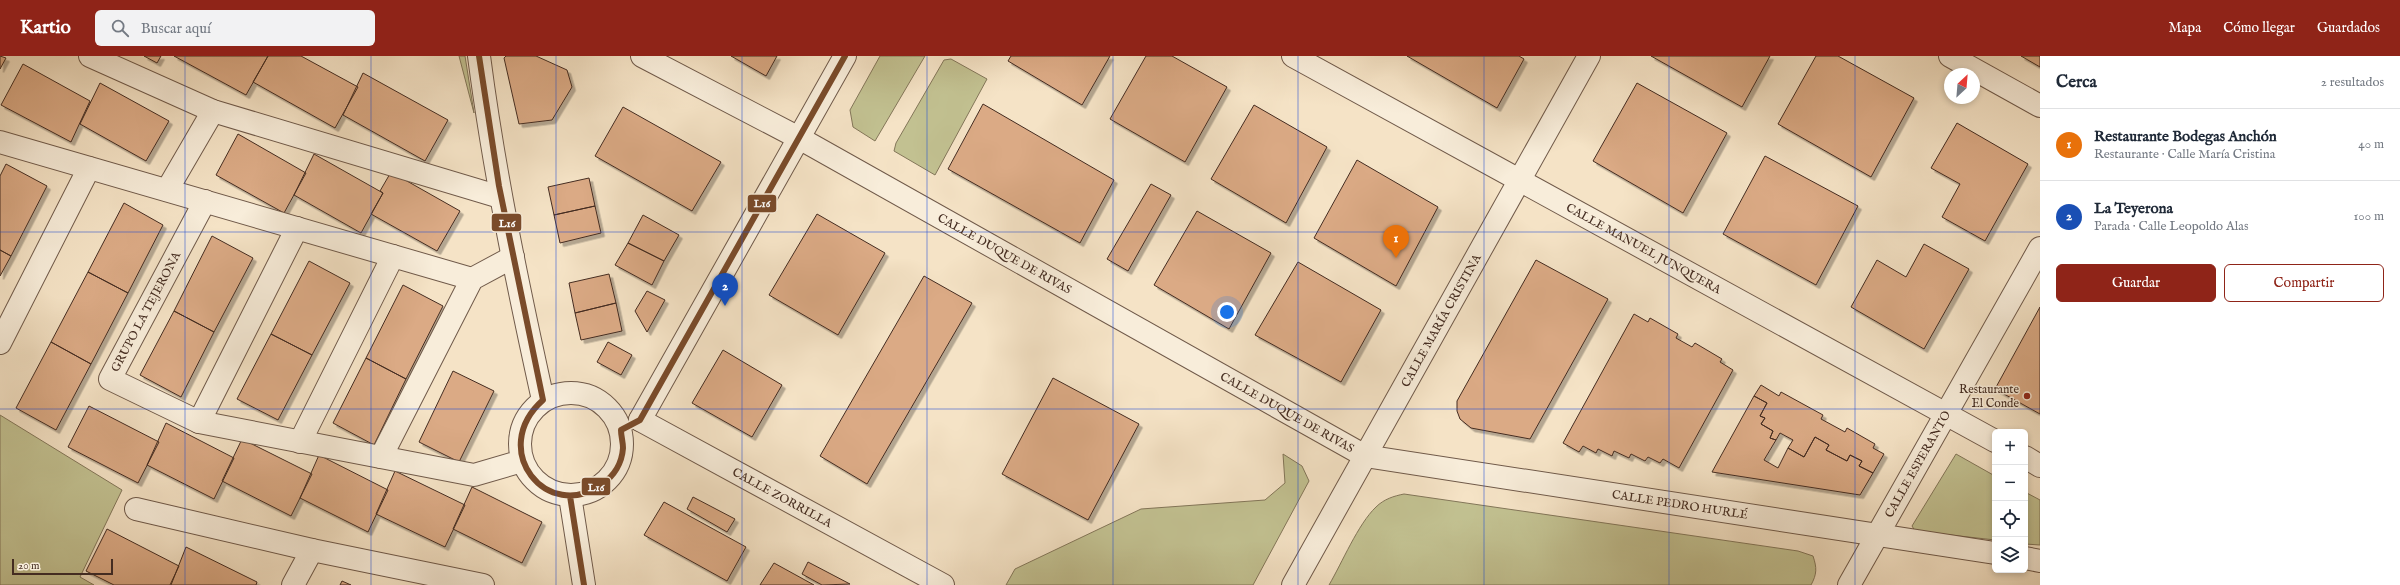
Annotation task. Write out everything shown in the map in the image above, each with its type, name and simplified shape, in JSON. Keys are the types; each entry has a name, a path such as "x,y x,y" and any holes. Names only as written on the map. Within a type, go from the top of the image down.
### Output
{"street":[{"path":"90,56 213,111 500,197"},
{"path":"479,56 491,146 500,197 543,400"},
{"name":"CALLE DUQUE DE RIVAS","path":"642,56 799,138 1365,456"},
{"path":"621,430 640,420 845,56"},
{"name":"CALLE MANUEL JUNQUERA","path":"1293,56 1945,412 1992,439"},
{"name":"CALLE MARÍA CRISTINA","path":"1293,585 1589,56"},
{"path":"1950,56 2040,106"},
{"path":"167,190 213,111"},
{"path":"0,142 472,279"},
{"path":"0,343 89,168"},
{"name":"GRUPO LA TEJERONA","path":"205,201 110,379 199,422 474,475 522,462"},
{"path":"199,422 297,228"},
{"name":"CALLE ESPERANTO","path":"1848,585 1945,412 2040,248"},
{"path":"300,442 393,256"},
{"path":"381,457 472,279 512,257"},
{"path":"561,393 580,393 598,400 612,413 621,430 623,449 617,468 606,482 589,492 570,496 550,491 533,479 522,462 519,444 522,427 530,411 543,400 561,393"},
{"name":"CALLE ZORRILLA","path":"640,420 943,585"},
{"name":"CALLE PEDRO HURLÉ","path":"1365,456 1992,553"},
{"path":"2028,460 2040,466"},
{"path":"570,496 584,585"},
{"path":"136,509 312,550 483,585"},
{"path":"293,585 312,550"},
{"path":"2028,559 2040,561"}],"shaded area":[{"path":"459,56 465,56 474,113"},
{"path":"880,56 925,56 875,141 853,127 850,110"},
{"path":"951,59 987,79 935,175 894,151 896,143 944,60"},
{"path":"0,415 122,490 80,577 94,585 0,585"},
{"path":"1283,454 1302,466 1309,481 1253,585 1006,585 1015,569 1141,509 1265,500 1285,483"},
{"path":"1956,454 1992,474 1992,540 1915,531 1912,526"},
{"path":"1404,494 1798,551 1813,556 1816,568 1815,574 1811,585 1329,585 1369,514 1382,502"},
{"path":"2028,494 2040,500 2040,545 2028,544"}],"building":[{"path":"0,56 6,58 0,69"},
{"path":"144,56 161,56 157,63"},
{"path":"174,56 268,56 246,95"},
{"path":"268,56 301,56 358,87 335,128 253,82"},
{"path":"506,56 536,56 567,70 572,87 552,120 519,124 504,58"},
{"path":"731,56 777,56 766,76"},
{"path":"1011,56 1110,56 1082,105 1008,61"},
{"path":"1146,56 1172,56 1227,87 1185,162 1110,119"},
{"path":"1407,56 1519,56 1524,59 1497,108"},
{"path":"1651,56 1770,56 1742,107"},
{"path":"1816,56 1838,56 1914,98 1871,177 1778,124"},
{"path":"2021,56 2040,56 2040,67"},
{"path":"23,64 90,101 71,142 1,105"},
{"path":"363,73 448,120 425,161 343,115"},
{"path":"100,83 169,121 146,161 80,124"},
{"path":"1637,83 1727,133 1683,213 1593,161"},
{"path":"983,104 1114,180 1080,243 948,169"},
{"path":"1254,105 1327,147 1286,223 1211,179"},
{"path":"623,107 721,162 692,211 595,156"},
{"path":"1957,123 2028,164 1985,241 1942,217 1960,184 1931,168"},
{"path":"238,134 306,173 284,213 216,175"},
{"path":"314,154 383,193 361,233 294,195"},
{"path":"1765,156 1858,206 1816,285 1723,234"},
{"path":"1357,160 1438,207 1396,286 1314,238"},
{"path":"6,164 47,186 11,256 0,250 0,176"},
{"path":"391,172 460,211 437,251 371,214 383,193 380,191"},
{"path":"589,178 595,206 554,215 548,187"},
{"path":"1151,184 1171,195 1128,271 1107,259"},
{"path":"124,203 163,225 128,293 88,272"},
{"path":"595,206 601,233 560,243 554,215"},
{"path":"1197,211 1271,253 1229,329 1154,285"},
{"path":"817,214 885,253 838,335 769,295"},
{"path":"643,215 679,235 664,261 628,243"},
{"path":"212,236 253,258 214,332 174,311"},
{"path":"628,243 664,261 652,285 615,265"},
{"path":"1924,244 1969,269 1924,349 1851,307 1877,260 1906,277"},
{"path":"0,250 11,256 0,276"},
{"path":"1536,260 1608,299 1530,439 1471,428 1460,419 1457,411 1457,401"},
{"path":"309,261 350,283 312,355 271,334"},
{"path":"1298,262 1381,310 1341,382 1255,335"},
{"path":"88,272 128,293 91,364 51,342"},
{"path":"609,274 616,303 575,313 569,283"},
{"path":"924,276 972,303 867,484 820,456"},
{"path":"403,285 443,306 406,379 366,358"},
{"path":"647,291 665,300 647,332 635,311"},
{"path":"616,303 622,331 581,340 575,313"},
{"path":"2040,307 2040,414 1995,389"},
{"path":"174,311 214,332 181,397 140,375"},
{"path":"1634,314 1648,322 1650,318 1678,334 1676,338 1692,347 1695,343 1722,359 1720,362 1733,370 1679,468 1663,459 1660,463 1648,457 1645,461 1631,454 1629,458 1614,451 1612,456 1598,449 1596,453 1583,446 1579,452 1563,443"},
{"path":"271,334 312,355 278,420 237,399"},
{"path":"51,342 91,364 56,430 16,408"},
{"path":"608,342 632,355 621,375 597,362"},
{"path":"723,350 782,385 752,437 692,403"},
{"path":"366,358 406,379 374,445 333,423"},
{"path":"453,371 494,391 459,462 419,442"},
{"path":"1053,378 1139,424 1088,520 1002,474"},
{"path":"1761,385 1779,396 1781,392 1823,415 1821,419 1845,432 1847,428 1875,444 1873,448 1884,454 1873,473 1859,466 1862,461 1850,455 1847,461 1826,450 1829,445 1815,437 1804,457 1788,448 1793,440 1780,433 1776,440 1770,438 1773,431 1761,424 1765,418 1760,416 1767,403 1754,396"},
{"path":"1754,396 1767,403 1760,416 1765,418 1761,424 1773,431 1770,438 1776,440 1764,460 1778,468 1788,448 1804,457 1815,437 1829,445 1826,450 1847,461 1850,455 1862,461 1859,466 1873,473 1860,495 1712,472"},
{"path":"89,406 159,442 138,483 68,447"},
{"path":"166,423 234,458 214,499 147,465"},
{"path":"242,439 312,474 291,516 222,481"},
{"path":"319,455 388,490 368,532 300,498"},
{"path":"395,471 465,505 445,547 376,514"},
{"path":"472,487 542,522 522,563 453,529"},
{"path":"693,497 735,519 727,532 687,509"},
{"path":"664,502 746,547 727,581 644,535"},
{"path":"107,529 179,566 170,585 114,585 86,571"},
{"path":"186,547 257,582 256,585 171,585"},
{"path":"808,562 850,584 822,585 802,574"},
{"path":"774,563 814,585 760,585"},
{"path":"342,581 351,585 340,585"}],"transit line":[{"name":"L16","path":"479,56 499,186 543,400 527,420 521,440 523,459 531,476 545,488 562,495 582,494 602,484 617,469 623,448 621,430 640,420 845,56"},
{"name":"L16","path":"570,496 584,585"}],"place":[{"name":"Restaurante Bodegas Anchón","path":"1396,258"},
{"name":"La Teyerona","path":"725,306"},
{"name":"Restaurante El Conde","path":"2027,396"}]}
